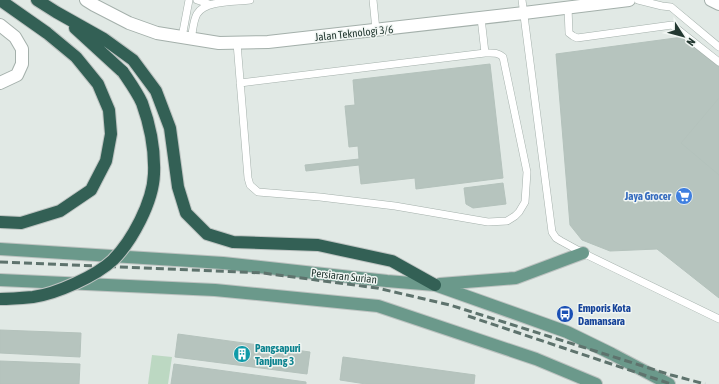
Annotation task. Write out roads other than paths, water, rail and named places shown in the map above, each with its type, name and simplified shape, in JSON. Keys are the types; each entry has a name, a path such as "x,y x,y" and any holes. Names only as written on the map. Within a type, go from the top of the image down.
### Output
{"highway":[{"path":"0,0 47,33 76,57 98,84 109,110 110,134 106,161 91,190 60,211 21,223 0,222"},
{"path":"37,0 104,39 133,60 156,91 170,128 178,187 186,213 207,234 233,242 318,244 392,260 435,285"},
{"path":"0,299 35,297 61,290 89,276 112,261 126,245 139,224 148,203 154,175 152,139 141,102 123,72 101,50 56,12"}],"main road":[{"name":"Persiaran Surian","path":"1,249 223,263 435,285 566,332 669,384"},
{"path":"435,285 516,278 583,253"},
{"path":"0,280 215,290 378,306 536,359 596,384"}],"street":[{"name":"Jalan Teknologi 3/6","path":"92,2 129,23 157,33 219,43 237,43 268,42 629,0"},
{"path":"710,0 719,4"},
{"path":"0,26 15,37 22,49 22,64 17,75 0,83"}],"lane":[{"path":"187,38 189,0"},
{"path":"197,0 209,4 250,0"},
{"path":"373,0 376,30"},
{"path":"522,0 552,232 560,241 583,253 719,319"},
{"path":"638,0 671,7 719,47"},
{"path":"187,38 196,16 201,9 209,4"},
{"path":"568,8 569,32 577,38 672,25 719,62"},
{"path":"481,18 485,53"},
{"path":"237,43 240,83 248,178 250,186 258,192 320,197 395,206 488,222 506,221 519,212 525,202 527,172 503,57 497,53 485,53 240,83"}],"railway":[{"path":"0,262 263,273 377,288 450,305 671,375 705,384"},
{"path":"468,316 671,384"}],"place":[{"name":"Jaya Grocer","path":"684,196"},
{"name":"Emporis Kota Damansara","path":"565,314"},
{"name":"Pangsapuri Tanjung 3","path":"242,354"}]}
